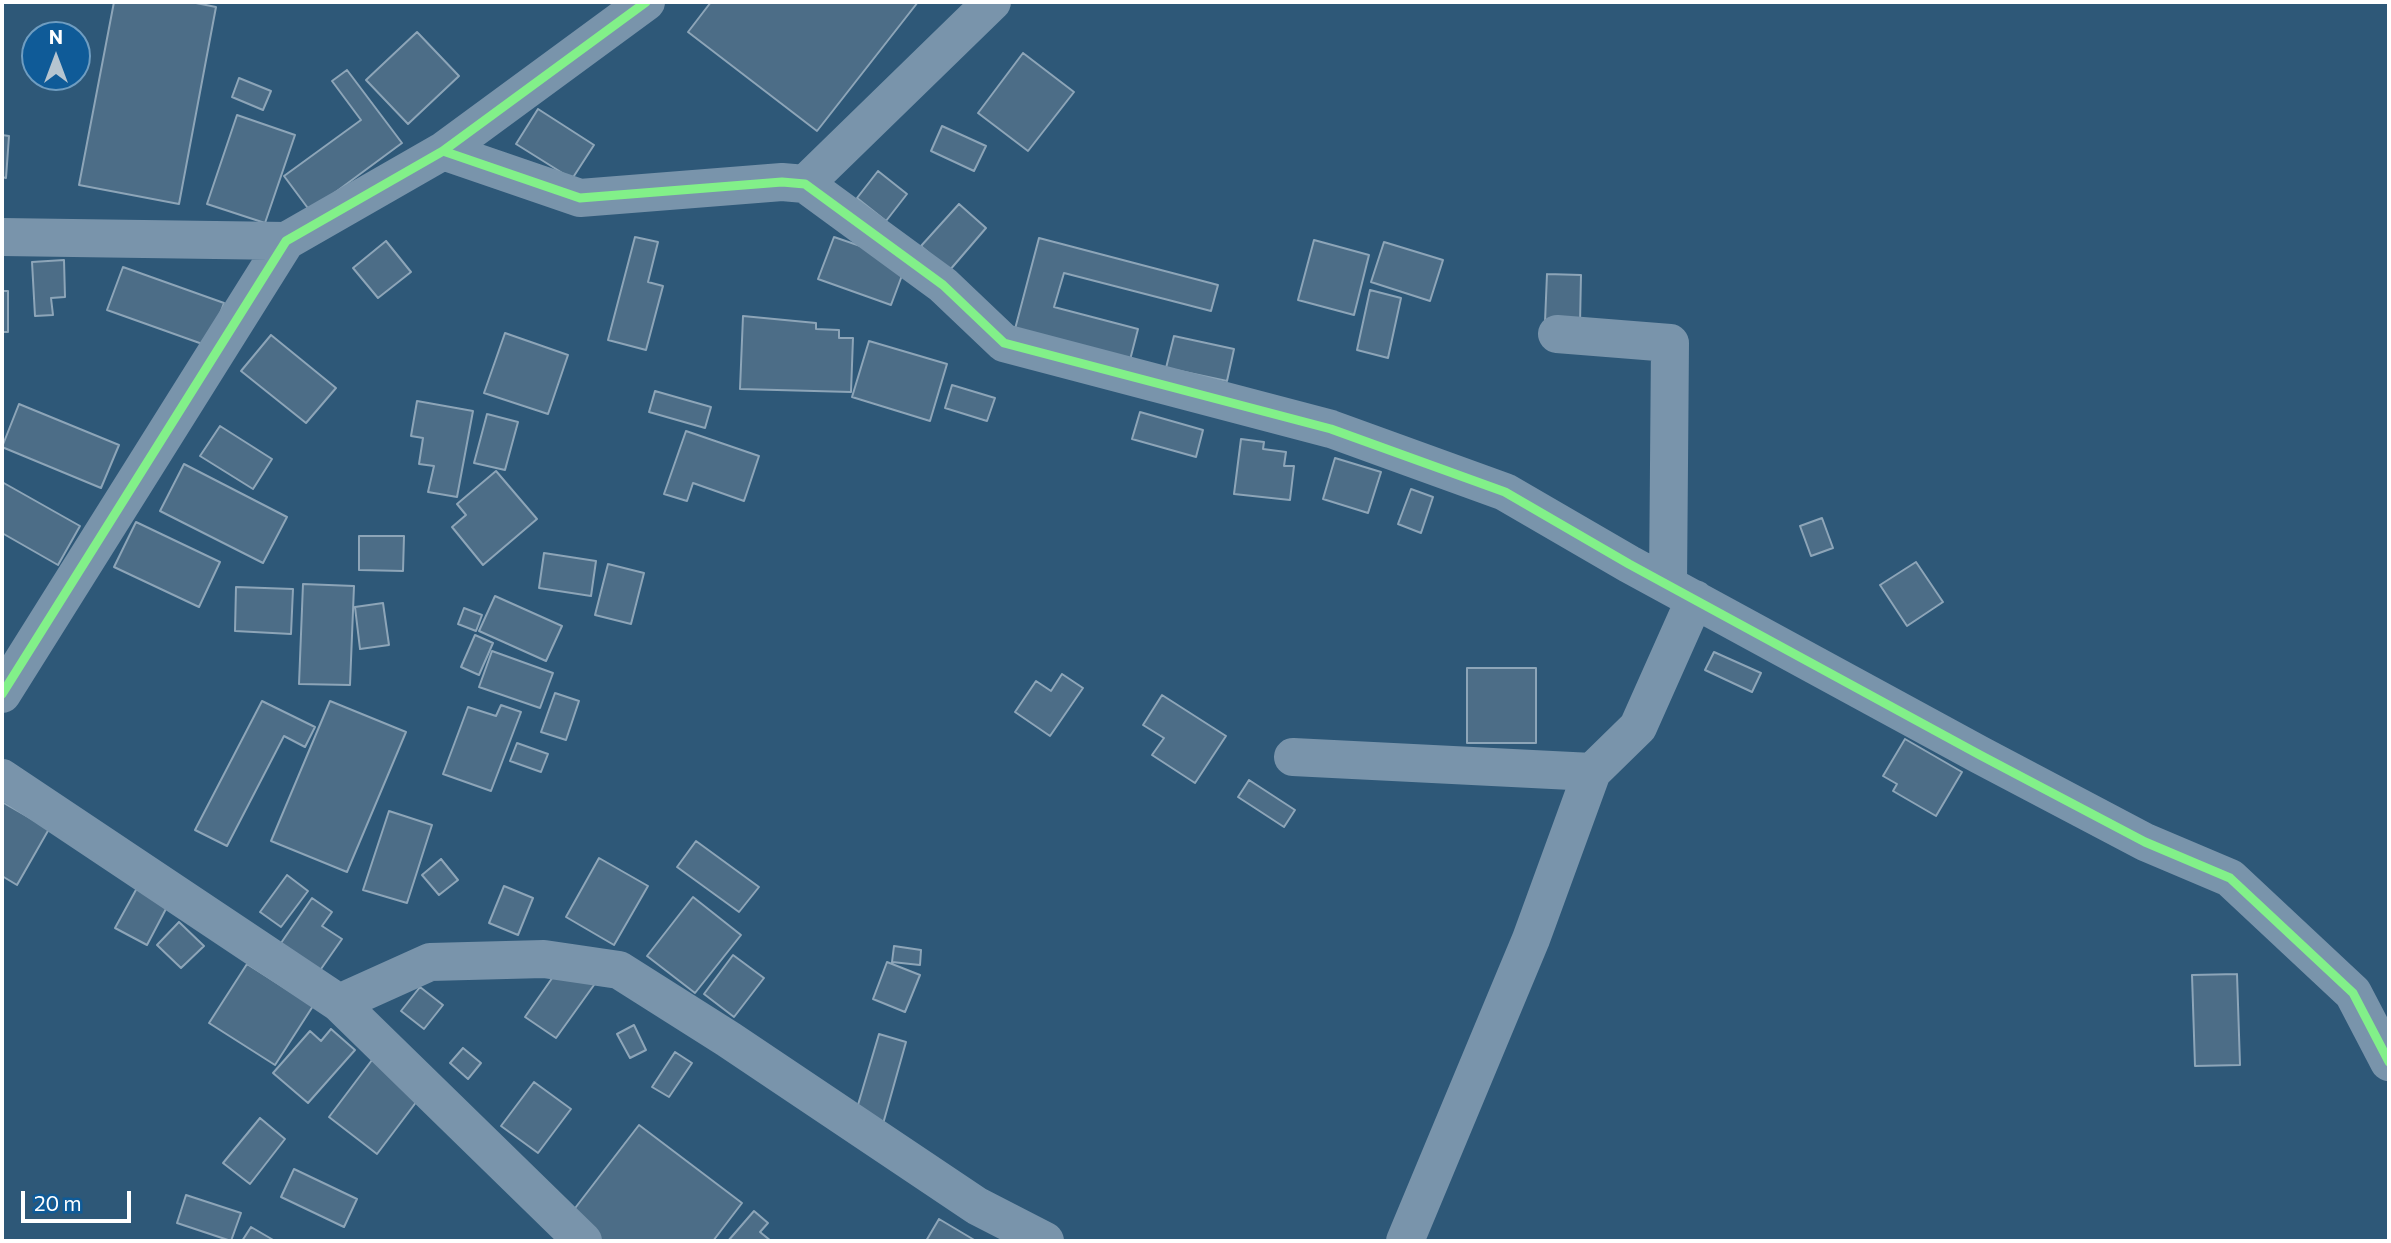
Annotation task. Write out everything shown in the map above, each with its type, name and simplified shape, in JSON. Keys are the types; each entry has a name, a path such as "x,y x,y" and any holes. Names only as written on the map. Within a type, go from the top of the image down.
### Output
{"street":[{"path":"2,694 286,241 443,151 646,2"},
{"path":"805,184 992,2"},
{"path":"443,151 580,198 782,182 805,184 943,285 1004,343 1331,429 1493,487 1682,593 2133,836 2230,878 2353,993 2389,1062"},
{"path":"2,237 286,241"},
{"path":"1405,1241 1531,939 1592,772 1638,727 1682,593 1670,343 1557,334"},
{"path":"1293,757 1592,772"},
{"path":"2,778 339,1003 583,1241"},
{"path":"339,1003 430,962 544,959 619,970 728,1039 977,1206 1045,1241"}],"building":[{"path":"114,2 191,2 216,7 179,204 79,185"},
{"path":"711,2 918,2 817,131 688,32"},
{"path":"417,32 459,76 408,124 366,80"},
{"path":"1023,53 1074,92 1028,151 978,113"},
{"path":"347,70 402,143 310,211 284,176 361,120 332,81"},
{"path":"239,78 271,91 263,110 232,97"},
{"path":"538,109 594,145 572,179 516,144"},
{"path":"237,115 295,135 265,223 207,204"},
{"path":"942,126 986,146 974,171 931,151"},
{"path":"2,135 9,136 6,178 2,177"},
{"path":"878,171 907,194 886,221 857,198"},
{"path":"959,204 986,228 949,271 921,246"},
{"path":"635,237 658,242 648,282 663,286 646,350 608,340"},
{"path":"834,237 907,262 891,305 818,279"},
{"path":"1039,238 1218,285 1211,311 1064,273 1054,307 1138,329 1130,360 1015,329"},
{"path":"1314,240 1369,255 1354,315 1298,300"},
{"path":"386,241 411,272 378,298 353,268"},
{"path":"1384,242 1443,260 1430,301 1371,282"},
{"path":"64,260 65,297 51,298 53,315 35,316 32,262"},
{"path":"123,267 224,303 208,346 107,310"},
{"path":"1547,274 1581,275 1580,324 1545,322"},
{"path":"1370,290 1401,298 1388,358 1357,350"},
{"path":"2,291 8,291 8,332 2,332"},
{"path":"743,316 816,323 816,329 839,330 839,338 853,338 851,392 740,389"},
{"path":"505,333 568,355 548,414 484,393"},
{"path":"271,335 336,388 306,423 241,371"},
{"path":"1174,336 1234,349 1227,381 1166,368"},
{"path":"869,341 947,364 930,421 852,397"},
{"path":"952,385 995,398 987,421 945,408"},
{"path":"655,391 711,407 705,428 649,412"},
{"path":"417,401 473,411 457,497 428,492 434,466 419,464 423,438 411,436"},
{"path":"19,404 119,445 101,488 2,447"},
{"path":"1140,412 1203,430 1196,457 1132,439"},
{"path":"487,414 518,422 505,470 474,463"},
{"path":"220,426 272,459 253,489 200,456"},
{"path":"686,431 759,456 744,501 693,483 687,501 664,494"},
{"path":"1241,439 1264,442 1263,449 1286,452 1284,466 1294,466 1290,500 1234,494"},
{"path":"1335,458 1381,472 1368,513 1323,499"},
{"path":"184,464 287,517 263,563 160,511"},
{"path":"496,471 537,519 483,565 452,527 466,515 457,504"},
{"path":"2,482 80,526 58,565 2,533"},
{"path":"1411,489 1433,497 1421,533 1398,524"},
{"path":"1822,518 1833,548 1811,556 1800,526"},
{"path":"136,522 220,562 199,607 114,567"},
{"path":"359,536 404,536 403,571 359,570"},
{"path":"544,553 596,561 591,596 539,588"},
{"path":"1916,562 1943,602 1907,626 1880,585"},
{"path":"608,564 644,573 631,624 595,615"},
{"path":"303,584 354,586 350,685 299,684"},
{"path":"236,587 293,589 291,634 235,631"},
{"path":"495,596 562,626 546,661 479,631"},
{"path":"383,603 389,645 360,649 355,607"},
{"path":"464,608 482,615 476,631 458,624"},
{"path":"475,635 493,643 479,675 461,667"},
{"path":"492,651 553,673 540,708 479,687"},
{"path":"1714,652 1761,673 1752,692 1705,670"},
{"path":"1467,668 1536,668 1536,743 1467,743"},
{"path":"1062,674 1083,688 1050,736 1015,712 1036,681 1051,691"},
{"path":"555,693 579,701 566,740 541,732"},
{"path":"1162,695 1226,736 1195,783 1152,755 1164,738 1143,725"},
{"path":"262,701 315,727 305,747 284,736 227,846 195,830"},
{"path":"330,701 406,732 347,872 271,841"},
{"path":"501,705 521,712 491,791 443,774 468,707 496,716"},
{"path":"1905,739 1962,772 1936,816 1893,791 1897,784 1883,776"},
{"path":"517,743 548,754 541,772 510,761"},
{"path":"1249,780 1295,810 1284,827 1238,797"},
{"path":"2,802 49,829 17,885 2,876"},
{"path":"389,811 432,825 407,903 363,890"},
{"path":"696,841 759,887 739,912 677,867"},
{"path":"599,858 648,886 614,945 566,917"},
{"path":"441,859 458,880 439,895 422,875"},
{"path":"287,875 308,891 281,927 260,912"},
{"path":"504,886 533,898 518,935 489,923"},
{"path":"137,888 168,905 147,945 115,928"},
{"path":"693,897 741,935 695,993 647,956"},
{"path":"312,898 332,912 322,926 342,939 314,979 281,943"},
{"path":"179,922 204,946 181,968 157,945"},
{"path":"894,946 921,950 920,965 892,962"},
{"path":"733,955 764,978 734,1017 704,994"},
{"path":"887,962 920,975 905,1012 873,999"},
{"path":"247,964 313,1006 275,1065 209,1023"},
{"path":"562,964 594,985 556,1038 525,1017"},
{"path":"2237,974 2240,1065 2195,1066 2192,975"},
{"path":"420,987 443,1005 424,1029 401,1011"},
{"path":"634,1025 646,1050 630,1058 617,1034"},
{"path":"331,1029 355,1050 308,1103 273,1073 310,1031 321,1041"},
{"path":"879,1034 906,1042 883,1124 855,1115"},
{"path":"463,1048 481,1063 468,1079 450,1063"},
{"path":"675,1052 692,1063 669,1097 652,1087"},
{"path":"372,1060 420,1097 377,1154 329,1117"},
{"path":"534,1082 571,1109 538,1153 501,1126"},
{"path":"260,1118 285,1139 250,1184 223,1163"},
{"path":"639,1125 742,1203 713,1241 603,1241 569,1216"},
{"path":"294,1169 357,1199 344,1227 281,1197"},
{"path":"186,1195 241,1213 231,1241 177,1223"},
{"path":"754,1211 768,1223 760,1232 771,1241 728,1241"},
{"path":"939,1219 976,1241 926,1241"},
{"path":"251,1227 275,1241 242,1241"}],"cycle path":[{"path":"2,694 286,241 443,151 646,2"},
{"path":"443,151 580,198 782,182 805,184 943,285 1004,343 1331,429 1505,492 1629,564 1980,755 2145,842 2230,878 2353,993 2389,1062"}]}
